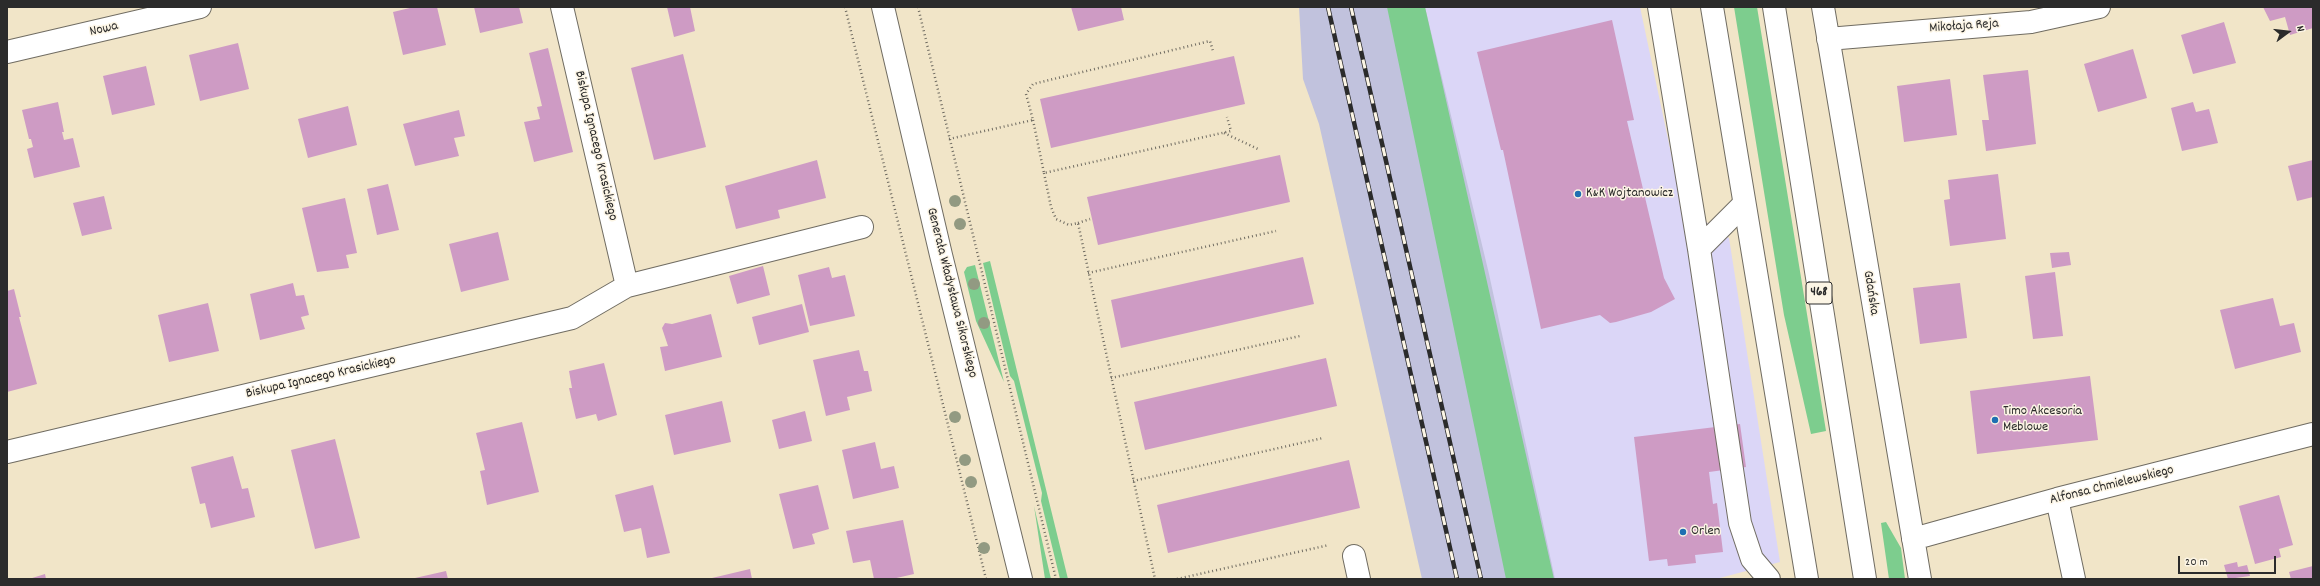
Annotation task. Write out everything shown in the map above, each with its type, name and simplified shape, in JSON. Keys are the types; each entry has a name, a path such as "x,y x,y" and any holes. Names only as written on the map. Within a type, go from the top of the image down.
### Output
{"street":[{"name":"Nowa","path":"7,52 200,7"},
{"name":"Biskupa Ignacego Krasickiego","path":"562,7 627,286"},
{"name":"Generała Władysława Sikorskiego","path":"883,7 941,255 1021,579"},
{"path":"1659,7 1699,249 1740,523 1752,559 1769,579"},
{"path":"1712,7 1807,579"},
{"name":"468","path":"1774,7 1865,579"},
{"name":"Gdańska","path":"1823,7 1920,579"},
{"name":"Mikołaja Reja","path":"1828,39 2031,22 2099,7"},
{"path":"1699,249 1744,204"},
{"name":"Biskupa Ignacego Krasickiego","path":"7,452 572,318 627,286 862,227"},
{"name":"Alfonsa Chmielewskiego","path":"1913,539 2057,499 2313,434"},
{"path":"2057,499 2074,579"},
{"path":"1354,556 1360,579"}],"path":[{"path":"845,7 986,579"},
{"path":"918,7 1056,579"},
{"path":"1090,219 1068,225 1056,219 1051,207 1033,120 1026,94 1033,84 1210,41 1213,51"},
{"path":"1044,173 1231,131 1227,117"},
{"path":"949,139 1033,120"},
{"path":"1223,133 1258,149"},
{"path":"1078,222 1155,579"},
{"path":"1088,273 1276,231"},
{"path":"1111,378 1300,336"},
{"path":"1133,481 1323,438"},
{"path":"1176,579 1331,544"}],"shaded area":[{"path":"1299,7 1425,7 1489,274 1555,579 1422,579 1319,124 1303,79"},
{"path":"1425,7 1640,7 1682,205 1729,238 1780,562 1716,579 1554,579"}],"green space":[{"path":"1387,7 1425,7 1554,579 1506,579"},
{"path":"1734,7 1757,7 1826,431 1811,434 1784,315"},
{"path":"990,261 1068,579 1060,579 1041,501 1042,493 1014,381 1010,376 983,263"},
{"path":"975,265 1004,382 976,321 964,272 967,267"},
{"path":"1034,506 1051,579 1045,579"},
{"path":"1886,522 1901,548 1905,579 1889,579 1881,523"}],"building":[{"path":"414,7 437,7 446,45 403,55 393,12"},
{"path":"474,7 519,7 523,23 480,33"},
{"path":"667,7 690,7 695,31 674,37"},
{"path":"1071,7 1121,7 1124,20 1078,31"},
{"path":"2263,7 2313,7 2313,28 2290,35 2285,17 2270,21"},
{"name":"K&K Wojtanowicz","path":"1612,20 1634,120 1627,121 1664,278 1675,299 1651,312 1616,322 1610,323 1600,315 1541,329 1503,150 1501,150 1477,52"},
{"path":"2224,22 2236,63 2193,74 2181,35"},
{"path":"238,43 249,89 200,101 189,55"},
{"path":"548,48 573,152 534,162 524,122 540,119 537,107 542,106 529,53"},
{"path":"2133,49 2147,98 2098,112 2084,64"},
{"path":"683,54 706,147 654,160 631,68"},
{"path":"1234,56 1245,104 1051,148 1040,99"},
{"path":"146,66 155,105 112,115 103,76"},
{"path":"2028,70 2036,144 1986,151 1982,120 1989,120 1983,75"},
{"path":"1950,79 1957,135 1904,142 1897,86"},
{"path":"58,102 64,132 62,132 64,140 73,138 80,167 34,178 27,149 33,147 31,139 29,139 22,110"},
{"path":"2193,102 2196,112 2209,109 2218,143 2182,151 2171,108"},
{"path":"348,106 357,145 308,158 298,119"},
{"path":"459,110 465,136 454,138 459,156 415,166 403,124"},
{"path":"1280,155 1290,202 1098,245 1087,197"},
{"path":"817,160 826,198 778,210 780,218 736,229 725,186"},
{"path":"2313,160 2313,197 2297,201 2288,166"},
{"path":"1998,174 2006,239 1950,246 1944,200 1950,199 1948,180"},
{"path":"388,184 399,230 377,235 367,189"},
{"path":"104,196 112,229 82,236 73,203"},
{"path":"345,198 357,253 346,255 349,268 317,272 302,208"},
{"path":"498,232 509,280 461,292 449,244"},
{"path":"2069,252 2071,265 2052,268 2050,253"},
{"path":"1303,257 1314,304 1121,348 1111,300"},
{"path":"763,266 770,295 737,304 729,276"},
{"path":"829,267 832,278 845,275 855,316 810,326 798,275"},
{"path":"2055,272 2063,336 2033,339 2025,276"},
{"path":"293,283 296,296 304,295 309,315 301,317 305,329 260,340 250,294"},
{"path":"1960,283 1967,338 1920,344 1913,288"},
{"path":"14,289 21,317 19,317 37,384 7,392 7,291"},
{"path":"2273,298 2280,326 2294,323 2301,352 2235,369 2220,310"},
{"path":"208,303 219,351 169,362 158,315"},
{"path":"802,304 809,332 759,345 752,317"},
{"path":"711,314 722,357 665,371 660,347 668,346 662,328 665,323 672,324"},
{"path":"859,350 864,371 868,371 872,391 847,397 850,410 826,416 813,360"},
{"path":"1326,358 1337,406 1145,450 1134,402"},
{"path":"604,363 617,415 598,421 596,414 576,419 569,388 572,388 569,371"},
{"path":"2090,376 2098,440 1977,454 1970,391"},
{"path":"722,401 731,442 674,455 665,415"},
{"path":"805,411 812,441 779,449 772,420"},
{"path":"522,422 539,492 487,505 480,471 485,470 476,433"},
{"path":"1740,424 1746,467 1709,472 1713,504 1717,503 1723,552 1695,555 1696,563 1668,566 1667,559 1649,561 1634,437"},
{"path":"335,439 360,538 315,549 291,450"},
{"path":"875,442 881,469 894,466 899,488 853,499 842,450"},
{"path":"233,456 242,489 248,488 255,517 211,528 205,503 200,504 191,467"},
{"path":"1349,460 1360,508 1168,553 1157,505"},
{"path":"653,485 670,553 647,558 641,528 624,532 615,495"},
{"path":"818,485 829,529 812,534 815,544 793,549 779,494"},
{"path":"2279,495 2293,545 2279,549 2281,557 2255,564 2239,506"},
{"path":"903,520 914,574 892,579 874,579 870,560 853,563 846,531"},
{"path":"2237,562 2238,567 2247,565 2250,576 2228,579 2224,565"},
{"path":"2313,566 2313,579 2291,579 2289,572"},
{"path":"750,569 752,579 712,579 712,578"},
{"path":"446,571 448,579 415,579 415,578"},
{"path":"45,574 46,579 29,579"}],"railway":[{"path":"1328,7 1457,579"},
{"path":"1351,7 1481,579"}],"place":[{"name":"K&K Wojtanowicz","path":"1578,194"},
{"name":"Timo Akcesoria Meblowe","path":"1995,420"},
{"name":"Orlen","path":"1683,532"}]}
